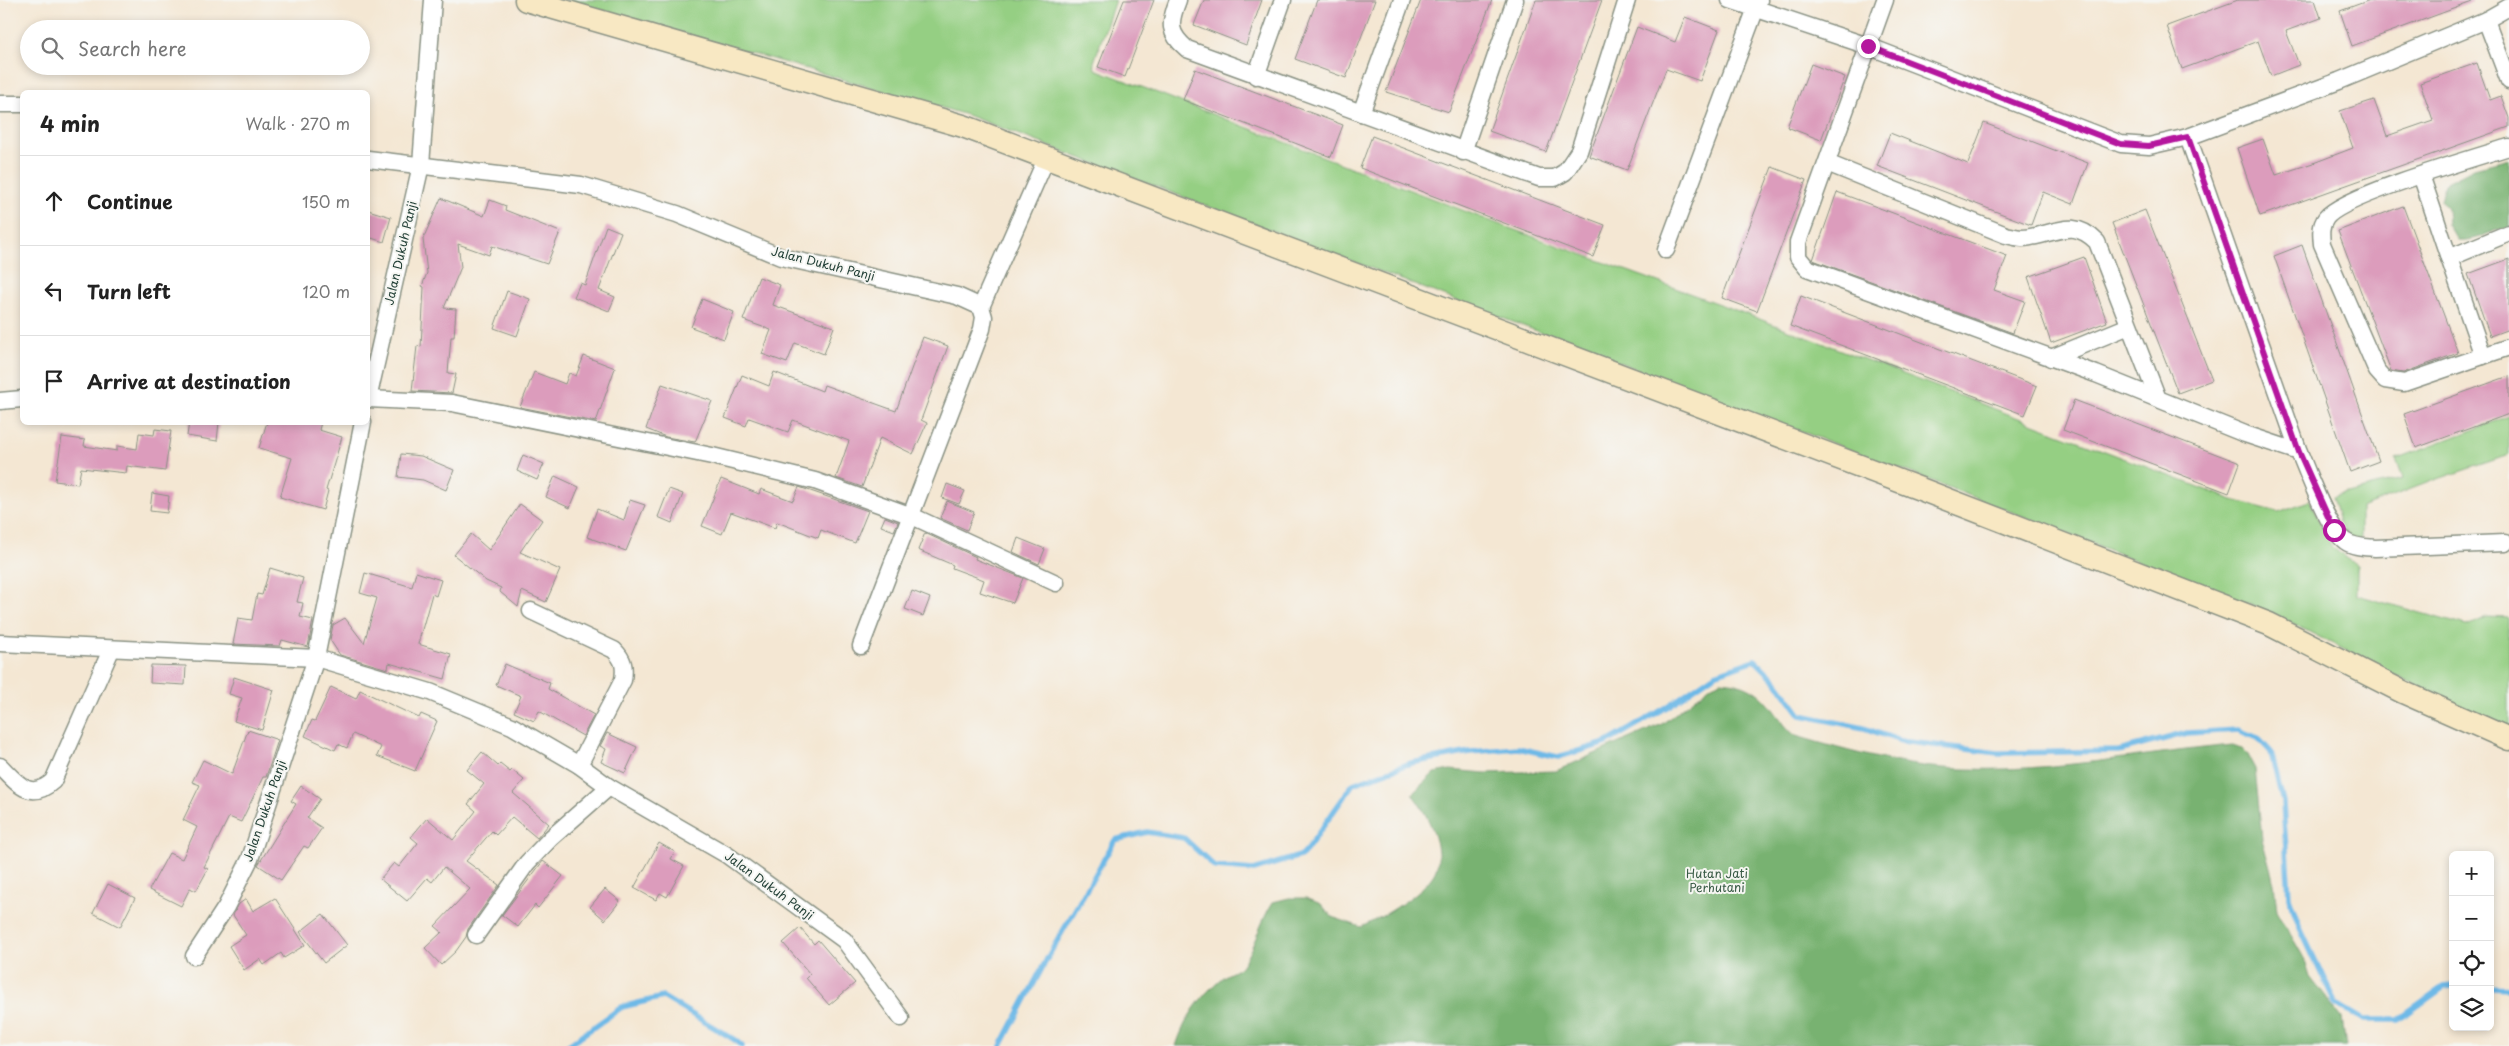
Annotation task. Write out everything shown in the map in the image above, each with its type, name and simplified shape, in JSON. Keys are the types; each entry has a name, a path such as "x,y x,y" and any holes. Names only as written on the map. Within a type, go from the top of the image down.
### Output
{"main road":[{"path":"526,0 963,126 1046,159 1494,326 2269,624 2403,692 2509,739"}],"street":[{"name":"Jalan Dukuh Panji","path":"370,390 421,165 433,0"},
{"path":"1178,0 1171,30 1176,40 1187,49 1463,152 1539,178 1555,178 1565,172 1579,151 1627,0"},
{"path":"1256,76 1283,0"},
{"path":"1362,113 1402,0"},
{"path":"1463,152 1515,0"},
{"path":"1730,0 1757,4 2121,144 2149,146 2188,137 2339,81 2486,20 2509,6"},
{"path":"1885,0 1798,242 1798,257 1807,268 2051,358 2245,434 2299,452"},
{"path":"1666,250 1757,4"},
{"path":"2486,20 2509,81"},
{"path":"0,104 20,104"},
{"path":"2188,137 2299,452 2334,530 2345,541 2358,547 2375,548 2505,542"},
{"path":"2509,147 2421,175 2340,207 2326,218 2321,230 2322,244 2377,371 2385,380 2404,383 2509,347"},
{"path":"370,159 421,165"},
{"path":"861,646 982,329 984,317 981,307 1046,159"},
{"path":"1827,164 2006,235 2022,238 2060,229 2075,228 2088,232 2097,242 2158,399"},
{"name":"Jalan Dukuh Panji","path":"421,165 581,185 677,214 781,257 957,296 981,307"},
{"path":"2421,175 2483,356"},
{"path":"2449,258 2509,233"},
{"path":"2051,358 2129,326"},
{"path":"0,400 20,399"},
{"name":"Jalan Dukuh Panji","path":"370,399 452,403 712,456 815,481 912,516 1056,583"},
{"name":"Jalan Dukuh Panji","path":"194,956 226,907 250,858 316,658 362,425"},
{"path":"530,612 614,650 622,658 625,668 623,680 579,765"},
{"name":"Jalan Dukuh Panji","path":"0,643 111,650 316,658 430,692 512,726 579,765 609,787 727,855 844,940 901,1018"},
{"path":"0,766 26,790 34,791 45,788 53,781 111,650"},
{"path":"476,935 527,863 550,838 609,787"}],"green space":[{"path":"567,0 1115,0 1094,62 1095,69 1501,225 1741,312 2233,500 2278,512 2309,501 2331,544 2337,551 2357,564 2357,595 2467,626 2486,617 2509,618 2509,727 2408,682 2274,614 1927,479 967,115"},
{"path":"2509,159 2509,228 2477,238 2458,240 2448,225 2447,208 2441,201 2445,183 2474,168"},
{"path":"2509,416 2509,455 2361,508 2361,539 2351,540 2339,522 2332,497 2403,479 2396,459"},
{"name":"Hutan Jati Perhutani","path":"1721,681 1739,684 1760,695 1786,727 1796,736 1858,753 1921,766 1964,769 2031,768 2199,748 2233,745 2241,748 2247,754 2255,769 2262,839 2274,883 2277,911 2304,958 2310,977 2342,1018 2346,1046 1176,1046 1184,1026 1200,1000 1223,977 1241,967 1273,902 1289,898 1306,898 1321,904 1332,917 1361,927 1402,904 1430,880 1438,863 1436,842 1423,810 1412,794 1434,773 1450,770 1486,773 1556,771 1662,724 1712,685"}],"building":[{"path":"1124,0 1154,0 1125,77 1098,67"},
{"path":"1204,0 1262,0 1246,45 1194,25"},
{"path":"1317,0 1375,0 1346,78 1295,59"},
{"path":"1421,0 1492,0 1449,112 1386,92"},
{"path":"1536,0 1602,0 1546,152 1489,131"},
{"path":"2238,0 2315,0 2321,18 2286,31 2299,65 2271,76 2258,41 2182,69 2167,26"},
{"path":"2370,0 2472,0 2472,2 2352,46 2340,11"},
{"path":"1685,17 1719,30 1700,81 1666,69 1627,170 1589,156 1637,27 1675,42"},
{"path":"2477,63 2490,100 2501,96 2509,118 2509,127 2260,216 2237,148 2263,139 2276,175 2316,162 2353,148 2340,111 2374,100 2387,136 2433,120 2420,83"},
{"path":"1811,64 1845,77 1821,140 1787,127"},
{"path":"1195,69 1343,125 1331,157 1183,100"},
{"path":"1984,123 2088,163 2073,204 2043,192 2031,225 1877,166 1890,133 1968,164"},
{"path":"1372,136 1605,225 1593,257 1360,168"},
{"path":"1772,167 1806,180 1757,311 1722,298"},
{"path":"1837,192 2007,256 1994,290 2025,301 2013,333 1813,260"},
{"path":"441,198 484,216 490,200 506,206 505,210 560,232 547,264 492,246 489,255 458,244 461,267 444,308 456,309 448,373 456,374 452,393 412,391 417,346 421,347 424,287 422,286 427,273 423,239"},
{"path":"2403,206 2458,353 2403,373 2391,371 2338,231"},
{"path":"2145,210 2212,380 2178,393 2112,223"},
{"path":"370,211 391,217 384,242 370,238"},
{"path":"606,226 621,232 599,290 615,297 609,311 574,297 580,283 585,285"},
{"path":"2302,245 2379,461 2350,472 2274,256"},
{"path":"2084,257 2107,322 2051,343 2028,277"},
{"path":"2509,259 2509,329 2490,336 2468,274"},
{"path":"759,277 780,285 773,305 834,327 824,354 795,343 787,363 762,354 771,330 743,320"},
{"path":"507,291 530,299 517,336 494,328"},
{"path":"1801,296 2037,386 2025,415 1790,326"},
{"path":"702,299 734,312 724,339 691,327"},
{"path":"923,337 948,346 921,420 927,423 913,454 880,438 862,487 836,478 849,441 793,420 788,432 749,418 746,426 725,418 742,375 769,386 774,372 822,391 824,385 896,411"},
{"path":"584,356 615,368 596,422 520,407 534,372 565,384 569,373 576,376"},
{"path":"2509,376 2509,414 2416,448 2404,414"},
{"path":"662,384 712,401 695,442 666,437 646,429"},
{"path":"2074,400 2240,463 2229,493 2063,430"},
{"path":"189,425 219,425 217,441 187,436"},
{"path":"266,425 320,425 319,430 342,437 326,490 328,491 323,510 280,497 292,458 259,448"},
{"path":"155,429 171,431 165,471 127,466 126,473 81,468 78,484 55,481 62,437 85,440 84,446 117,451 117,446 137,449 139,433 154,435"},
{"path":"401,454 421,456 454,470 446,490 423,480 398,477"},
{"path":"523,455 544,464 537,480 517,471"},
{"path":"555,476 579,487 570,508 546,497"},
{"path":"721,479 759,494 761,489 793,501 799,487 868,511 855,543 821,530 818,538 777,522 775,528 731,512 722,534 702,526"},
{"path":"947,484 965,491 959,504 942,498"},
{"path":"669,489 683,494 672,523 658,517"},
{"path":"152,493 169,496 167,513 150,511"},
{"path":"630,500 645,505 626,551 587,537 597,509 624,520"},
{"path":"947,501 974,512 967,530 940,518"},
{"path":"520,504 542,520 520,552 560,570 546,602 522,591 518,607 500,592 501,588 486,581 454,555 471,534 489,550"},
{"path":"885,517 898,522 894,531 881,526"},
{"path":"925,533 976,557 975,559 1023,578 1013,603 980,592 984,580 952,568 953,565 918,550"},
{"path":"1018,538 1045,549 1039,564 1013,552"},
{"path":"270,568 303,578 297,602 303,603 300,617 313,620 308,647 282,640 280,646 233,644 238,618 252,620 257,594 262,595"},
{"path":"416,572 441,580 436,596 432,594 418,644 451,654 445,679 389,663 388,669 340,655 330,640 333,625 345,618 364,643 377,598 360,593 365,573 412,587"},
{"path":"912,591 930,598 923,616 905,609"},
{"path":"505,664 550,683 548,689 594,715 583,736 539,711 534,721 514,712 521,696 496,685"},
{"path":"151,665 186,666 185,685 150,683"},
{"path":"234,677 274,690 262,730 234,721 242,698 229,694"},
{"path":"331,687 356,699 360,690 419,718 421,714 437,721 415,771 377,756 381,747 353,734 347,748 338,744 335,750 305,736 312,720 315,721"},
{"path":"248,730 278,740 266,777 263,777 241,822 229,817 204,867 208,869 196,891 190,888 181,906 149,890 169,853 182,859 197,827 183,820 200,785 192,782 203,760 232,774"},
{"path":"607,733 637,747 625,773 601,762 606,749 600,746"},
{"path":"482,752 498,766 500,764 510,772 512,770 524,780 513,793 549,824 537,838 512,817 496,835 492,831 466,861 499,885 468,929 466,937 456,951 441,965 425,948 442,932 435,926 470,889 444,867 432,882 427,878 407,901 380,879 394,863 399,867 418,843 411,837 427,818 453,840 476,811 468,804 484,784 467,770"},
{"path":"301,786 320,799 307,818 322,828 308,848 304,846 281,880 258,865 296,804 291,801"},
{"path":"659,843 675,852 671,859 684,866 667,897 660,893 656,900 634,888"},
{"path":"543,861 563,876 538,908 535,905 518,927 502,915"},
{"path":"108,884 135,898 120,927 93,913"},
{"path":"605,889 620,901 605,920 590,907"},
{"path":"275,898 305,945 284,958 281,953 264,965 260,959 244,970 229,946 246,935 233,915 239,904 246,899 253,911"},
{"path":"323,914 347,945 324,963 300,932"},
{"path":"800,928 814,944 818,940 855,983 829,1005 806,978 810,974 783,943"}],"waterway":[{"path":"1001,1046 1049,955 1115,840 1147,832 1184,838 1215,867 1254,870 1303,855 1353,784 1411,763 1470,752 1518,748 1558,757 1606,743 1667,707 1715,674 1755,660 1776,681 1801,715 1864,728 1901,741 1998,753 2119,751 2187,733 2238,730 2258,738 2271,752 2283,803 2289,897 2300,928 2335,1003 2364,1020 2398,1020 2444,987 2449,986"},
{"path":"2494,987 2509,988"},
{"path":"567,1046 622,1007 663,997 742,1046"}],"route":[{"path":"1868,46 2121,144 2149,146 2188,137 2299,452 2334,530"}]}
